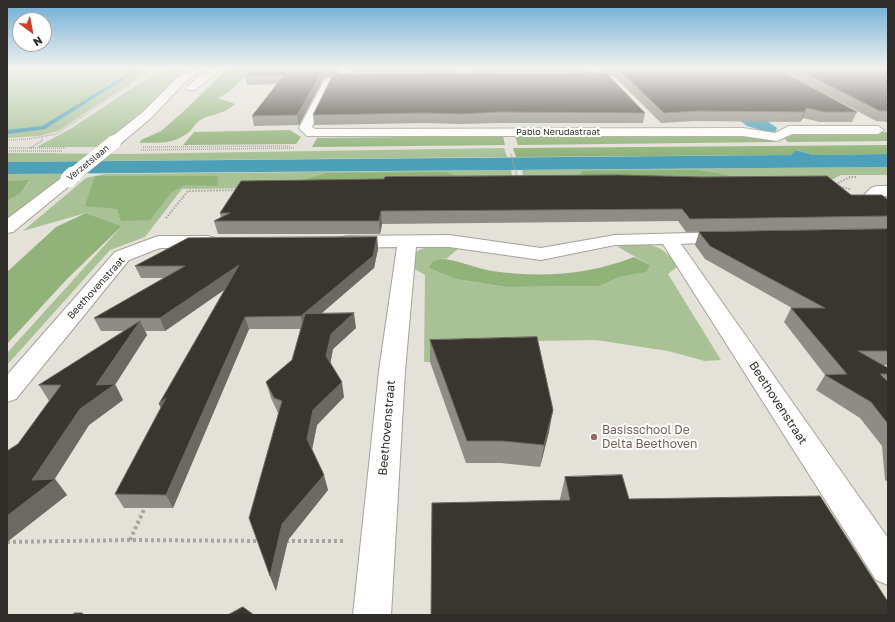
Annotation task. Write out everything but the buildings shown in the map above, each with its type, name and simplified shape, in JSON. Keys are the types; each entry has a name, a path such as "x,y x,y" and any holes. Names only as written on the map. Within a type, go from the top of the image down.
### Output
{"street":[{"name":"Verzetslaan","path":"7,228 29,212 147,115 164,97"},
{"name":"Verzetslaan","path":"147,115 176,97"},
{"name":"Pablo Nerudastraat","path":"321,97 305,128 312,133 743,132 777,137 789,130 883,130"},
{"path":"857,118 883,130"},
{"path":"650,122 660,132"},
{"path":"888,191 877,191 872,195 888,207"},
{"name":"Verzetslaan","path":"7,235 29,212"},
{"path":"331,242 449,241 542,254 615,240 745,236"},
{"name":"Beethovenstraat","path":"668,238 888,568"},
{"name":"Beethovenstraat","path":"7,392 122,256 158,242 229,242"},
{"name":"Beethovenstraat","path":"372,615 392,371 407,242"}],"path":[{"path":"7,140 42,137 56,134 113,97"},
{"path":"30,148 42,140 42,137"},
{"path":"185,147 191,140 293,139"},
{"path":"139,147 298,146"},
{"path":"7,150 30,148 69,148"},
{"path":"7,150 45,151"},
{"path":"510,153 518,179"},
{"path":"827,185 834,185"},
{"path":"144,247 188,191 242,190"},
{"path":"130,540 150,498"},
{"path":"7,542 130,540 265,541"},
{"path":"281,541 377,542"}],"green space":[{"path":"7,97 110,97 58,131 39,136 7,138"},
{"path":"118,97 160,97 101,147 37,147 72,128"},
{"path":"198,97 220,97 218,98 235,104 225,111 207,117 198,122 182,137 165,142 140,143 141,140 161,131"},
{"path":"290,130 301,137 296,144 183,145 194,132"},
{"path":"888,132 888,141 788,142 784,138 799,133"},
{"path":"730,134 773,138 777,142 518,145 515,136"},
{"path":"503,136 505,145 312,147 317,138"},
{"path":"888,145 888,154 813,155 797,150 791,155 516,157 513,148"},
{"path":"504,148 507,157 7,162 7,153 126,154"},
{"path":"888,167 888,175 841,175 828,182 525,183 522,170"},
{"path":"511,170 514,183 367,187 182,189 145,237 110,250 7,365 7,353 122,226 86,213 23,231 86,178 104,174"},
{"path":"697,170 727,175 739,183 581,178 581,171"},
{"path":"446,172 454,175 460,182 304,186 306,179 327,173"},
{"path":"67,173 7,220 7,201 20,194 30,181 7,181 7,174"},
{"path":"95,176 218,176 217,186 185,185 171,193 150,220 121,221 117,209 85,206"},
{"path":"30,180 20,194 7,201 7,181"},
{"path":"86,213 122,226 68,278 7,344 7,272 56,227"},
{"path":"626,243 650,245 661,249 678,266 668,274 721,360 705,361 668,351 596,340 534,341 447,362 424,362 425,275 411,267 412,255 418,251 439,245 458,249 446,259 443,258 429,268 455,279 505,287 600,286 619,277 647,272 650,265 618,247"},
{"path":"634,257 650,265 647,272 619,277 600,286 506,287 455,279 429,268 432,262 443,259 492,271 546,274 600,268"}],"water":[{"path":"710,97 733,97 777,128 776,131 771,133 747,126"},
{"path":"796,150 813,155 888,154 888,167 7,174 7,162 791,155"}],"waterway":[{"path":"7,132 43,128 93,97"}],"place":[{"name":"Basisschool De Delta Beethoven","path":"594,437"}]}
